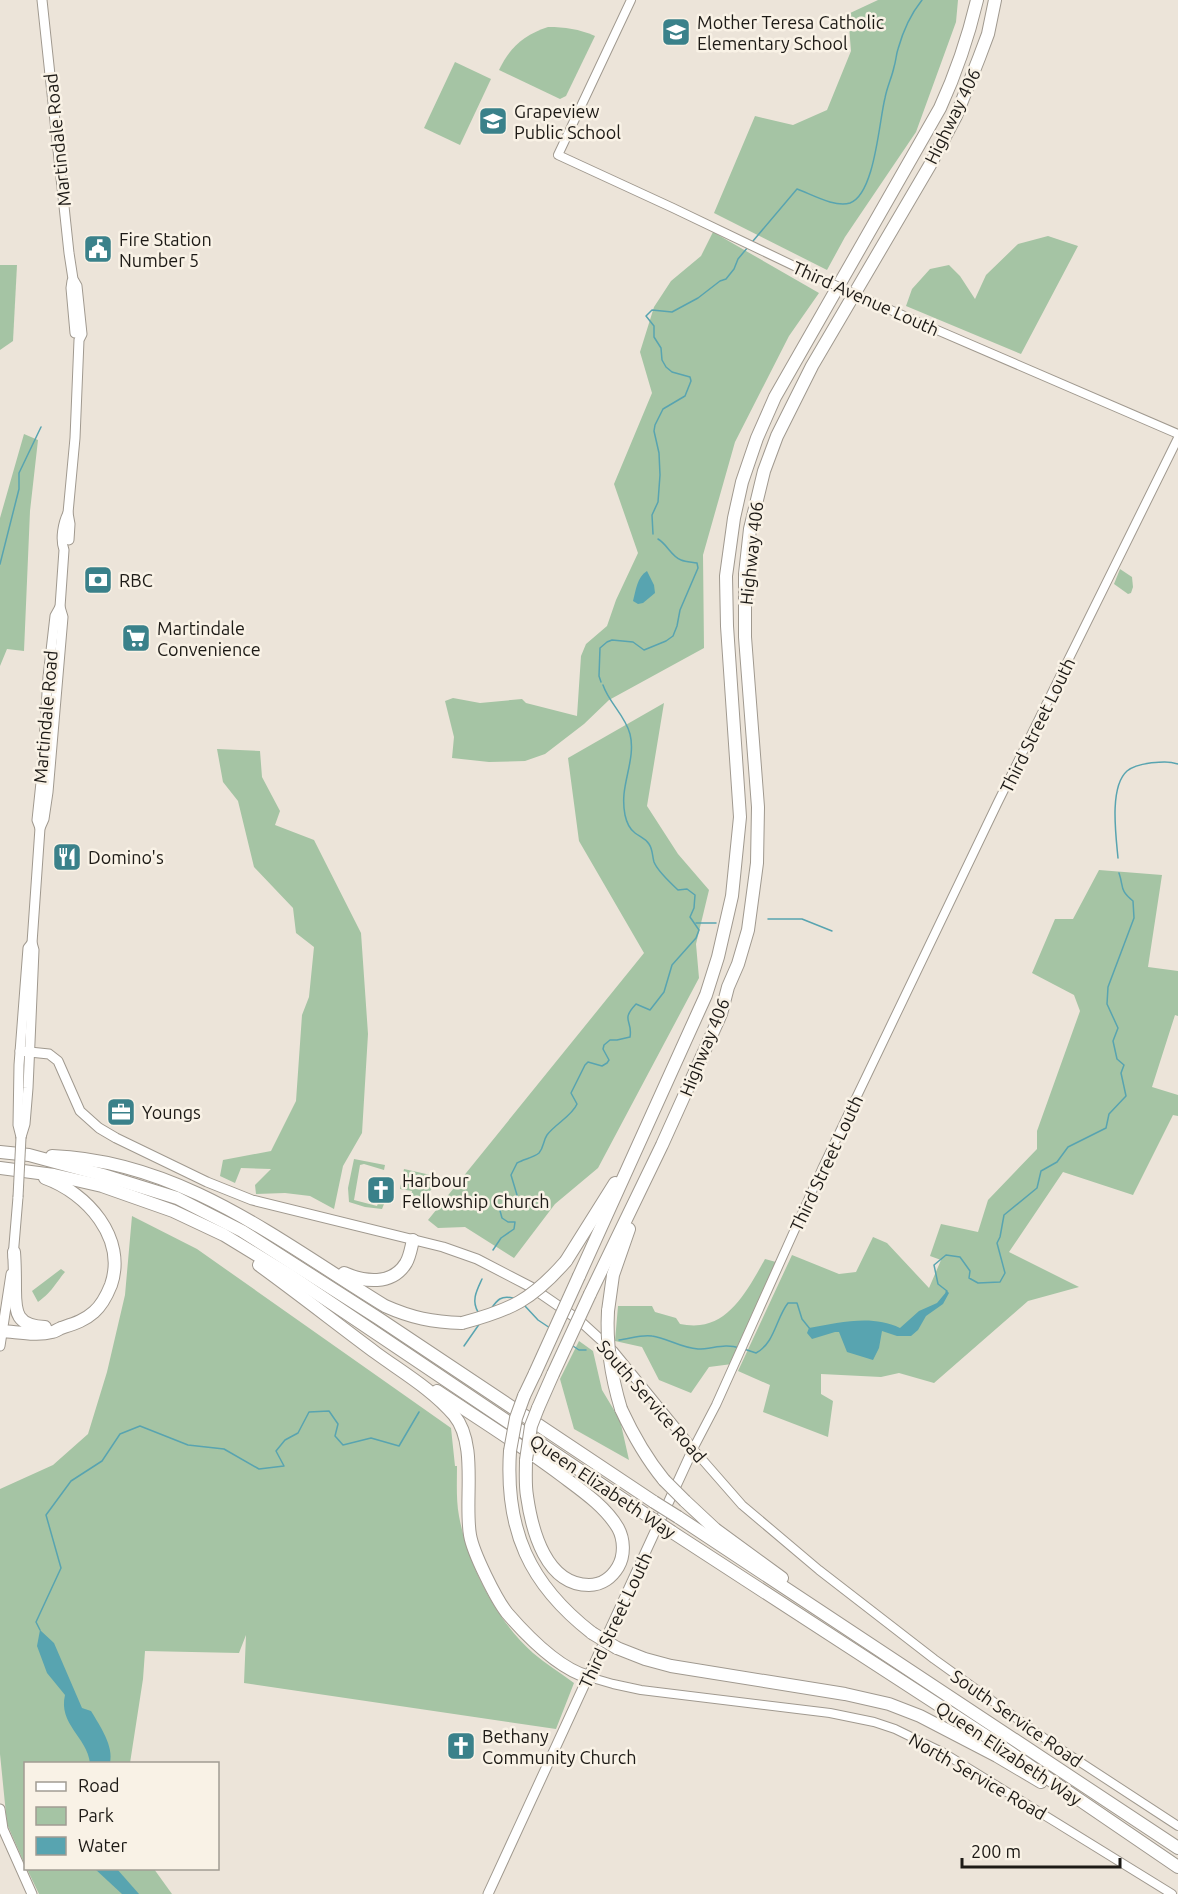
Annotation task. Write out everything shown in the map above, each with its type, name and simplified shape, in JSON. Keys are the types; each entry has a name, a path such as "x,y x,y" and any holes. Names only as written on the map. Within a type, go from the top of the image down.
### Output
{"highway":[{"name":"Highway 406","path":"656,1108 706,995 718,957 732,896 741,817 727,626 726,576 734,518 747,467 757,438 780,388 940,108 958,67 977,0"},
{"name":"Highway 406","path":"662,1144 721,1014 748,930 755,886 758,807 744,605 750,530 764,471 777,436 807,374 930,165 956,116 980,58 995,0"},
{"path":"29,1155 72,1157 141,1172 172,1183 220,1203 385,1306 406,1316 431,1322 462,1323 501,1312 525,1300 550,1280 566,1261 617,1178 656,1108"},
{"path":"656,1108 516,1418 508,1472 512,1514 528,1558 557,1603 592,1633 618,1648 645,1659 671,1666 845,1694 889,1704 920,1716 997,1756 1138,1840"},
{"path":"377,1354 538,1458 604,1510 619,1529 624,1549 621,1562 607,1580 592,1585 575,1584 563,1578 553,1568 538,1539 531,1516 527,1494 526,1460 531,1426 538,1408 662,1144"},
{"path":"662,1144 618,1259 611,1285 607,1338 609,1361 621,1409 649,1461 664,1480 715,1529 794,1586 808,1604"},
{"name":"Queen Elizabeth Way","path":"0,1152 29,1155 177,1198 242,1231 378,1318 1178,1848"},
{"name":"Queen Elizabeth Way","path":"0,1168 54,1175 102,1186 173,1211 224,1235 288,1274 672,1532 983,1734 1178,1867"},
{"path":"2,1331 53,1332 76,1323 93,1313 105,1298 114,1271 110,1240 98,1216 70,1191 56,1182 15,1169"},
{"path":"173,1211 230,1244 434,1396 455,1416 464,1433 468,1455 470,1538 483,1567 506,1611 542,1649 566,1666 589,1677"},
{"path":"277,1237 357,1279 368,1281 391,1277 400,1271 406,1263 413,1240"},
{"path":"14,1252 15,1305 18,1315 34,1326 61,1328"}],"main road":[{"name":"Martindale Road","path":"0,1346 14,1252 21,1137 25,1125 24,1051 34,950 32,943 40,828 37,820 48,676 55,616 60,607 64,550 68,546 79,340 82,334 77,286 73,279 42,0"},
{"name":"South Service Road","path":"24,1051 49,1054 58,1061 80,1111 99,1128 207,1182 252,1200 442,1247 477,1259 508,1274 559,1305 613,1351 693,1449"},
{"name":"Third Street Louth","path":"488,1894 693,1449"},
{"path":"0,1809 3,1829 32,1894"}],"street":[{"name":"Third Avenue Louth","path":"631,0 558,155 872,302 1178,436"},
{"name":"Third Street Louth","path":"693,1449 716,1405 822,1169 997,804 1178,436"},
{"name":"South Service Road","path":"693,1449 742,1505 819,1570 934,1659 1051,1743 1178,1826"},
{"name":"North Service Road","path":"589,1677 641,1690 830,1713 895,1729 942,1752 1173,1894"}],"green space":[{"path":"878,0 958,0 956,22 916,132 845,237 827,270 714,213 755,116 793,125 827,110 851,51 848,14"},
{"path":"548,27 572,29 595,36 566,96 560,99 499,70 513,48 525,38"},
{"path":"455,62 491,79 460,145 424,128"},
{"path":"713,232 819,293 789,336 735,442 703,555 704,648 609,700 584,724 545,754 525,761 489,762 452,758 454,737 445,701 453,698 480,703 522,699 526,703 577,716 581,656 586,644 607,626 616,600 638,553 614,484 652,393 640,352 654,307 671,281 701,256"},
{"path":"1048,236 1078,246 1021,354 906,306 912,289 930,269 949,265 960,276 975,299 986,275 1018,244"},
{"path":"0,265 17,265 13,341 0,350"},
{"path":"24,434 38,440 30,511 24,651 7,649 0,666 0,518"},
{"path":"1120,569 1132,577 1131,593 1128,594 1114,584"},
{"path":"664,703 647,806 678,854 709,890 696,944 699,978 598,1168 555,1204 514,1258 465,1227 438,1228 428,1220 644,953 579,841 568,758"},
{"path":"217,749 260,751 262,777 280,811 275,825 314,840 361,933 368,1034 362,1133 343,1166 334,1209 310,1196 285,1193 256,1194 255,1185 271,1169 241,1168 235,1183 220,1176 223,1160 271,1151 296,1101 302,1015 309,997 314,947 296,933 293,908 254,867 238,801 223,782"},
{"path":"1099,870 1162,875 1148,967 1178,971 1178,1016 1175,1015 1152,1087 1178,1095 1178,1116 1173,1115 1133,1195 1063,1172 1009,1252 1079,1287 1028,1301 934,1383 899,1373 881,1377 821,1374 821,1394 833,1401 828,1437 763,1412 770,1385 738,1371 792,1255 839,1274 856,1272 873,1237 887,1243 929,1288 941,1260 930,1256 941,1224 978,1232 988,1200 1037,1149 1037,1131 1080,1011 1074,995 1032,973 1055,919 1073,919"},
{"path":"354,1159 385,1165 384,1170 360,1165 354,1200 377,1206 378,1203 384,1204 382,1209 349,1202 348,1188"},
{"path":"404,1169 444,1178 433,1187 421,1203 415,1205 416,1197 411,1195 412,1191 400,1189"},
{"path":"132,1216 197,1249 451,1428 455,1466 457,1466 459,1516 463,1535 486,1591 507,1625 520,1640 538,1657 574,1683 556,1729 244,1683 246,1635 239,1653 145,1651 130,1762 24,1762 24,1863 7,1824 0,1754 0,1489 53,1465 88,1434 107,1372 125,1295"},
{"path":"765,1259 776,1262 732,1364 709,1367 691,1393 659,1380 642,1347 615,1341 618,1306 652,1306 655,1312 676,1318 680,1324 687,1325 700,1325 722,1317 739,1300"},
{"path":"61,1269 65,1272 38,1302 32,1291"},
{"path":"579,1341 593,1351 602,1390 620,1420 629,1460 574,1429 560,1379"},
{"path":"27,1870 155,1870 172,1894 39,1894"}],"water":[{"path":"647,571 655,593 643,603 638,604 633,601 636,588 639,580"},
{"path":"947,1291 949,1293 943,1304 926,1316 918,1330 911,1336 897,1336 882,1331 879,1348 873,1360 847,1352 839,1332 812,1339 807,1333 809,1328 855,1321 878,1321 900,1328 919,1311 937,1303"},
{"path":"40,1630 54,1643 82,1708 91,1711 102,1730 110,1750 110,1762 90,1762 84,1745 66,1714 65,1695 47,1673 37,1646"},
{"path":"96,1870 118,1870 139,1894 122,1894"}],"waterway":[{"path":"753,241 797,189 837,204 850,203 858,197 865,186 875,156 886,94 897,51 910,17 922,0"},
{"path":"653,534 652,515 658,502 660,475 655,425 663,409 685,396 691,381 690,377 672,372 666,367 662,360 661,348 654,337 654,326 646,316 652,310 672,312 698,298 726,279 748,247"},
{"path":"0,564 19,489 19,473 41,427"},
{"path":"601,682 599,676 600,648 607,642 612,640 633,642 644,650 673,636 677,626 680,610 698,568 697,563 678,558 658,539"},
{"path":"493,1250 501,1238 514,1229 515,1222 508,1222 502,1218 499,1207 506,1202 514,1201 517,1195 511,1175 517,1163 539,1153 547,1135 575,1108 577,1104 571,1093 585,1065 588,1062 602,1066 607,1063 609,1060 603,1049 604,1045 610,1040 630,1037 628,1017 631,1010 636,1004 650,1010 664,992 672,965 696,938 699,930 690,917 694,908 695,895 687,889 678,890 664,877 654,862 649,844 631,830 626,820 624,799 631,756 630,734 625,721 603,685"},
{"path":"1118,858 1115,812 1121,778 1129,769 1141,765 1164,762 1178,764"},
{"path":"946,1292 938,1284 934,1265 946,1255 960,1257 970,1271 969,1278 978,1283 1000,1282 1005,1273 997,1243 1004,1215 1037,1188 1041,1171 1057,1162 1068,1147 1106,1128 1109,1114 1126,1096 1121,1073 1124,1065 1117,1059 1113,1041 1118,1028 1107,1004 1108,987 1134,918 1133,901 1124,891 1119,873"},
{"path":"768,919 802,919 832,931"},
{"path":"696,923 716,923"},
{"path":"478,1312 475,1299 482,1279"},
{"path":"491,1309 500,1299 513,1298"},
{"path":"744,1349 756,1353 762,1349 771,1337 788,1303 797,1303 802,1319 810,1329"},
{"path":"525,1306 538,1320 550,1328"},
{"path":"464,1346 480,1323"},
{"path":"619,1340 648,1336 698,1349 729,1346 740,1348"},
{"path":"573,1346 579,1350 586,1350"},
{"path":"40,1630 36,1622 61,1568 46,1515 71,1481 102,1461 120,1434 140,1426 188,1445 224,1449 259,1469 284,1466 276,1451 285,1440 298,1433 309,1412 329,1411 338,1424 335,1436 343,1445 371,1438 399,1446 419,1412"}],"place":[{"name":"Mother Teresa Catholic Elementary School","path":"676,32"},
{"name":"Grapeview Public School","path":"493,121"},
{"name":"Fire Station Number 5","path":"98,249"},
{"name":"RBC","path":"98,580"},
{"name":"Martindale Convenience","path":"136,638"},
{"name":"Domino's","path":"67,857"},
{"name":"Youngs","path":"121,1112"},
{"name":"Harbour Fellowship Church","path":"381,1190"},
{"name":"Bethany Community Church","path":"461,1746"}]}
